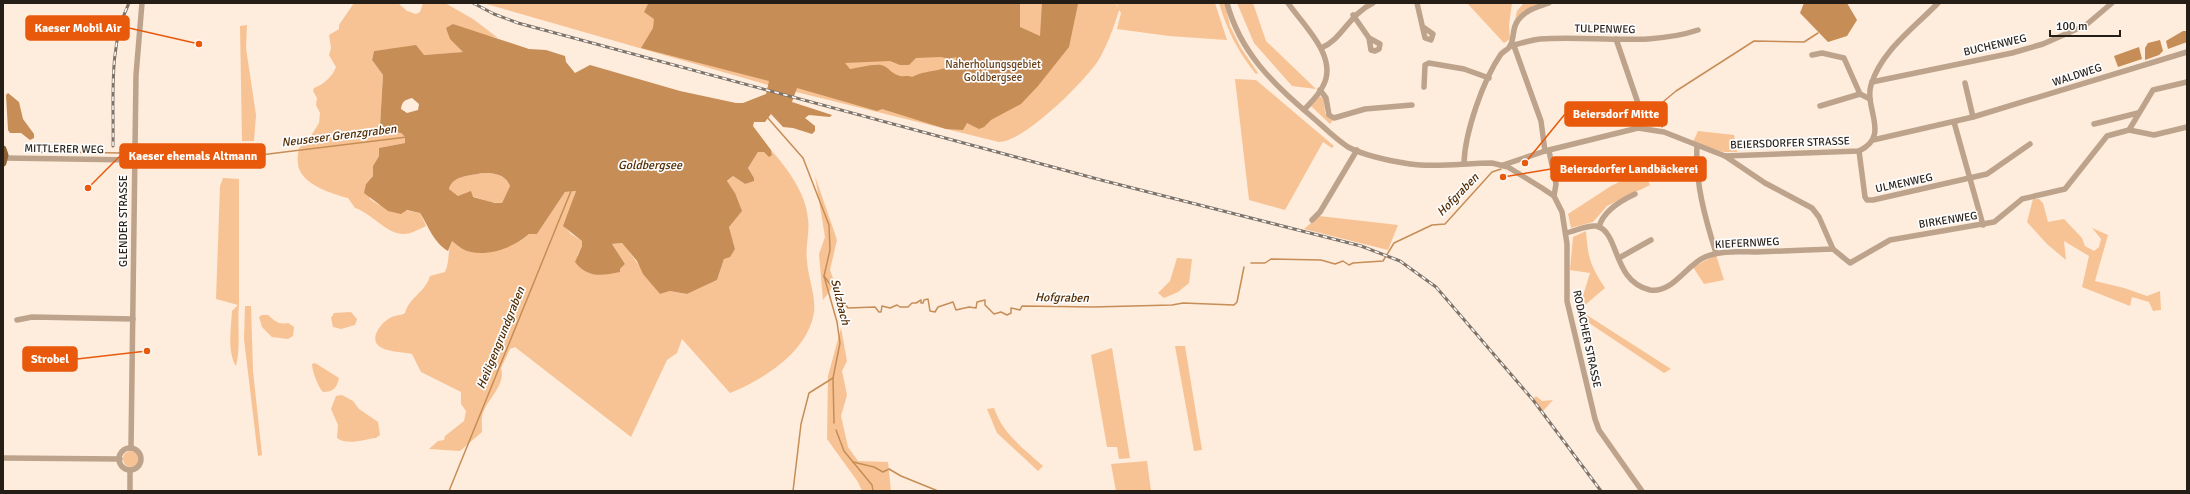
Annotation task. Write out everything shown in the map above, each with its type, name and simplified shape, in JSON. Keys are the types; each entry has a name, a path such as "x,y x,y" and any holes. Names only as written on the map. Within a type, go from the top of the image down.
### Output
{"main road":[{"path":"3,149 4,161"}],"street":[{"name":"GLENDER STRASSE","path":"131,448 136,56 142,3"},
{"path":"1227,3 1236,30 1243,43 1271,80 1338,139 1357,150 1416,165 1464,163 1503,165 1554,196 1556,184 1541,121 1512,46 1512,34 1518,19 1530,9 1549,3"},
{"path":"1288,3 1321,48 1327,65 1325,82 1304,110"},
{"path":"1321,48 1337,37 1353,15 1372,3"},
{"path":"1417,3 1424,27"},
{"path":"1873,140 1875,126 1870,99 1872,82 1892,50 1938,3"},
{"name":"BUCHENWEG","path":"1872,82 2012,53 2043,44 2086,25 2112,3"},
{"path":"1353,15 1369,38"},
{"name":"TULPENWEG","path":"1512,46 1539,40 1651,39 1682,35 1698,30"},
{"path":"1616,39 1639,106 1638,128"},
{"path":"1464,163 1465,151 1477,108 1489,78 1501,55 1512,46"},
{"name":"WALDWEG","path":"1873,140 1973,117 2187,52"},
{"path":"1812,55 1822,53 1844,58 1860,94 1870,99"},
{"path":"1424,87 1425,65 1429,63 1464,70 1489,78"},
{"path":"2129,130 2138,113 2156,89 2187,82"},
{"path":"1965,83 1973,117"},
{"path":"1320,90 1326,98 1329,115 1334,118 1365,109 1412,105"},
{"path":"1820,106 1860,94"},
{"path":"2094,124 2138,113"},
{"path":"1954,122 1982,225"},
{"name":"BIRKENWEG","path":"1725,156 1764,183 1812,208 1819,217 1833,249 1850,263 1883,243 1897,238 1982,225 1998,220 2022,199 2065,189 2104,138 2115,132 2129,130 2154,135 2187,127"},
{"name":"BEIERSDORFER STRASSE","path":"1503,165 1547,151 1638,128 1664,132 1725,156 1859,151 1866,148 1873,140"},
{"name":"ULMENWEG","path":"1859,151 1862,184 1867,200 1873,200 1970,180 1993,172 2030,144"},
{"path":"1697,146 1696,164 1699,184 1716,253"},
{"path":"1312,220 1320,212 1357,150"},
{"name":"MITTLERER WEG","path":"4,161 17,158 134,160"},
{"path":"1566,233 1588,226 1599,227 1602,216 1618,203 1635,194"},
{"name":"RODACHER STRASSE","path":"1554,196 1562,212 1566,233 1567,301 1590,401 1599,430 1642,491"},
{"name":"KIEFERNWEG","path":"1599,227 1606,233 1619,258 1624,273 1632,282 1651,290 1670,286 1689,266 1716,253 1833,249"},
{"path":"1619,258 1651,240"},
{"path":"17,320 32,317 133,319"},
{"path":"131,448 139,452 141,462 139,466 130,470 125,468 120,459 122,451 131,448"},
{"path":"3,458 120,459"},
{"path":"130,470 130,491"}],"green space":[{"path":"354,3 398,3 407,11 416,14 420,12 423,3 445,3 473,19 498,38 476,33 453,24 457,46 464,52 424,55 389,49 374,51 372,60 383,75 380,126 386,131 401,133 405,137 405,143 379,148 379,156 373,166 373,176 366,184 370,199 379,205 420,213 426,226 408,234 396,233 384,227 367,214 355,208 348,198 326,191 310,182 300,171 298,164 299,148 311,136 319,123 320,113 316,105 317,98 313,91 314,88 327,80 333,74 336,67 329,55 331,48 329,35 339,29 339,25"},
{"name":"Naherholungsgebiet Goldbergsee","path":"483,3 1116,3 1118,8 1117,3 1215,3 1227,40 1169,36 1117,29 1121,13 1119,10 1110,36 1098,61 1091,71 1067,96 1038,122 1010,139 999,142 768,85"},
{"path":"1219,3 1225,3 1230,26 1241,48 1258,73 1256,74 1238,49 1229,32"},
{"path":"1237,3 1253,3 1266,41 1316,89 1292,86 1254,43"},
{"path":"1467,3 1512,3 1509,25 1510,39 1504,43"},
{"path":"1541,3 1515,20 1517,11 1523,4"},
{"path":"247,25 246,48 256,115 254,141 242,141 240,26"},
{"path":"1235,79 1256,80 1334,146 1332,148 1323,142 1285,210 1249,200"},
{"path":"1319,96 1324,99 1325,113 1333,120 1330,124 1311,106"},
{"path":"1698,131 1734,135 1737,152 1723,152 1693,142"},
{"path":"771,150 800,190 804,200 808,224 807,256 813,293 814,312 810,326 803,340 794,352 770,372 730,393 682,339 677,353 667,360 631,437 515,347 510,349 501,368 502,374 499,386 485,407 482,420 482,432 460,451 429,449 438,441 444,440 445,436 464,421 466,411 461,404 461,392 421,372 412,354 382,348 375,340 378,329 382,325 393,316 405,313 410,302 425,287 430,276 445,272 452,241 469,252 520,241 529,234 537,234 565,192 576,191 564,226 571,234 582,241 582,246 577,256 620,269 625,264 612,244 622,243 660,294 670,291 687,294 717,280 724,259 735,249 729,227 735,193 727,182 733,176 745,184 754,178 748,168 758,152 764,152 772,155"},
{"path":"1643,170 1650,185 1607,206 1593,222 1571,228 1568,214 1611,186"},
{"path":"482,173 498,175 508,182 510,186 502,203 491,202 463,195 458,196 449,189 454,181 462,177"},
{"path":"815,176 837,240 830,270 835,284 823,300 819,254 825,237"},
{"path":"223,178 239,179 239,343 236,366 231,354 230,332 232,311 238,305 216,299 220,186"},
{"path":"2033,199 2039,199 2043,203 2048,222 2064,219 2082,238 2085,246 2094,251 2099,247 2101,239 2092,228 2108,235 2095,281 2124,288 2147,296 2160,291 2161,310 2153,311 2149,302 2132,297 2130,306 2082,287 2089,256 2064,241 2066,260 2047,244 2027,222"},
{"path":"1319,216 1398,225 1388,250 1304,229"},
{"path":"1586,231 1588,248 1593,267 1605,288 1579,310 1671,369 1664,373 1577,315 1590,273 1570,270 1573,237"},
{"path":"1716,255 1724,280 1704,284 1693,267"},
{"path":"1177,258 1192,259 1189,283 1178,292 1164,298 1158,293 1170,281"},
{"path":"245,306 251,306 253,371 262,455 258,456 244,339"},
{"path":"351,312 357,319 355,325 341,329 333,327 331,318 334,313"},
{"path":"262,315 268,315 277,322 288,323 294,327 293,336 288,339 272,337 262,327 259,317"},
{"path":"841,328 847,361 842,371 847,395 841,416 848,447 858,461 888,462 891,491 862,491 858,482 827,439 828,376"},
{"path":"1175,346 1185,346 1202,450 1194,451"},
{"path":"1112,348 1130,458 1119,459 1117,447 1107,447 1091,355"},
{"path":"315,363 339,378 336,387 332,390 323,392 321,390 313,371 312,364"},
{"path":"342,395 353,401 359,409 378,422 380,435 376,438 351,442 346,442 337,438 338,425 331,409 336,396"},
{"path":"1536,396 1542,401 1553,400 1543,411 1533,399"},
{"path":"994,408 1008,433 1021,447 1043,466 1038,471 997,433 987,409"},
{"path":"131,451 137,453 139,459 137,465 131,467 125,465 123,459 125,453"},
{"path":"1147,461 1151,491 1116,491 1111,464"}],"water":[{"name":"Goldbergsee","path":"1020,3 1020,27 1040,36 1042,3 1078,4 1069,47 1038,86 1021,104 991,120 984,127 979,129 967,123 963,130 946,129 882,109 877,111 797,88 792,102 832,115 830,117 809,115 805,118 815,126 815,131 812,134 793,128 783,127 771,114 765,122 754,122 753,126 771,150 772,155 769,157 764,152 758,152 748,168 754,178 754,181 745,184 733,176 727,181 735,193 742,211 729,227 735,249 730,257 724,259 717,280 687,294 670,291 660,294 643,274 637,261 622,243 612,244 625,264 620,269 620,272 601,275 590,273 580,267 575,262 582,246 582,241 563,226 576,191 565,192 537,234 529,234 516,243 502,249 486,253 471,252 461,248 452,241 448,251 438,243 420,213 407,210 401,214 388,211 364,193 366,184 373,176 373,166 379,156 379,148 405,143 405,137 401,133 386,131 380,126 383,75 372,60 374,51 416,45 424,55 463,52 450,39 446,28 453,24 529,49 546,50 565,56 566,62 575,73 590,65 680,91 736,103 743,103 766,94 769,81 641,48 653,28 654,19 644,12 648,4","holes":["941,57 949,59 956,57 956,61 941,69 912,77 897,75 881,65 850,69 845,63 890,61 900,65 909,65 916,58","412,98 419,104 418,110 407,113 401,109 404,101","491,173 499,175 505,179 510,186 502,203 495,203 473,197 471,191 458,196 449,189 454,181 467,176"]},
{"path":"1804,3 1847,3 1857,20 1847,36 1828,42 1800,13"},
{"path":"2183,31 2187,31 2187,42 2168,49 2166,41"},
{"path":"2160,40 2163,51 2159,55 2145,60 2145,48 2148,43"},
{"path":"2139,47 2142,59 2118,67 2114,56"},
{"path":"8,93 19,102 23,119 34,134 34,138 30,140 21,133 10,133 8,130 6,95"}],"waterway":[{"path":"1662,127 1661,116 1664,101 1676,91 1754,41 1804,42 1818,33"},
{"name":"Sulzbach","path":"767,117 803,158 829,225 830,250 824,276 837,322 840,343 833,378 834,423"},
{"name":"Neuseser Grenzgraben","path":"252,156 407,137"},
{"name":"Neuseser Grenzgraben","path":"40,152 125,153"},
{"name":"Neuseser Grenzgraben","path":"147,155 244,157"},
{"name":"Hofgraben","path":"1251,263 1265,263 1271,259 1321,260 1335,264 1343,261 1349,265 1353,263 1383,261 1394,243 1432,225 1445,224 1492,172 1501,169"},
{"name":"Heiligengrundgraben","path":"449,491 571,191"},
{"name":"Hofgraben","path":"824,276 848,308 875,307 879,312 881,312 882,306 890,308 897,305 900,307 908,307 912,303 916,303 921,300 921,303 923,303 924,300 928,299 930,311 935,312 938,307 953,302 956,310 969,307 976,308 977,302 985,300 985,305 994,314 1001,312 1007,315 1011,313 1011,308 1020,310 1022,306 1093,307 1172,305 1183,303 1234,305 1237,302 1244,267"},
{"path":"793,491 801,424 809,393 833,378"},
{"name":"Sulzbach","path":"836,430 844,451 872,485 873,491"},
{"path":"853,462 874,467 883,472 889,469 901,476 938,491"}],"railway":[{"path":"113,146 113,91 115,55 122,20 129,3"},
{"path":"473,3 494,14 518,23 1101,180 1361,246 1400,261 1436,287 1533,400 1601,491"}],"place":[{"name":"Kaeser Mobil Air","path":"199,44"},
{"name":"Beiersdorf Mitte","path":"1525,163"},
{"name":"Beiersdorfer Landbäckerei","path":"1503,177"},
{"name":"Kaeser ehemals Altmann","path":"88,188"},
{"name":"Strobel","path":"147,351"}]}
